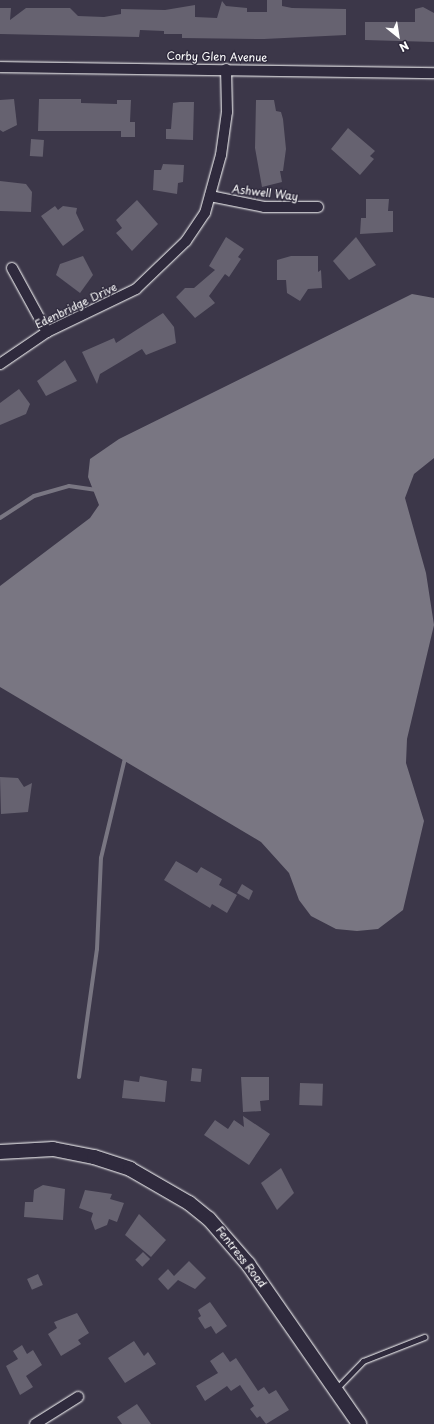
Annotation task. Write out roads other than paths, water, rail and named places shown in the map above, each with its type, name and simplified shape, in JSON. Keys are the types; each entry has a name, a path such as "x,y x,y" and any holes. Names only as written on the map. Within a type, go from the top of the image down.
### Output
{"street":[{"name":"Corby Glen Avenue","path":"0,67 434,73"},
{"name":"Edenbridge Drive","path":"0,364 47,332 107,306 136,289 163,267 186,241 205,213 221,155 226,112 226,69"},
{"name":"Ashwell Way","path":"210,196 264,207 318,207"},
{"path":"12,268 47,332"},
{"name":"Fentress Road","path":"0,1152 53,1149 94,1157 130,1169 189,1203 209,1219 248,1264 359,1424"},
{"path":"35,1424 78,1397"}],"lane":[{"path":"335,1390 363,1361 424,1337"}],"waterway":[{"path":"0,518 34,496 69,486 97,490"},
{"path":"79,1077 97,949 101,858 125,758"}]}
